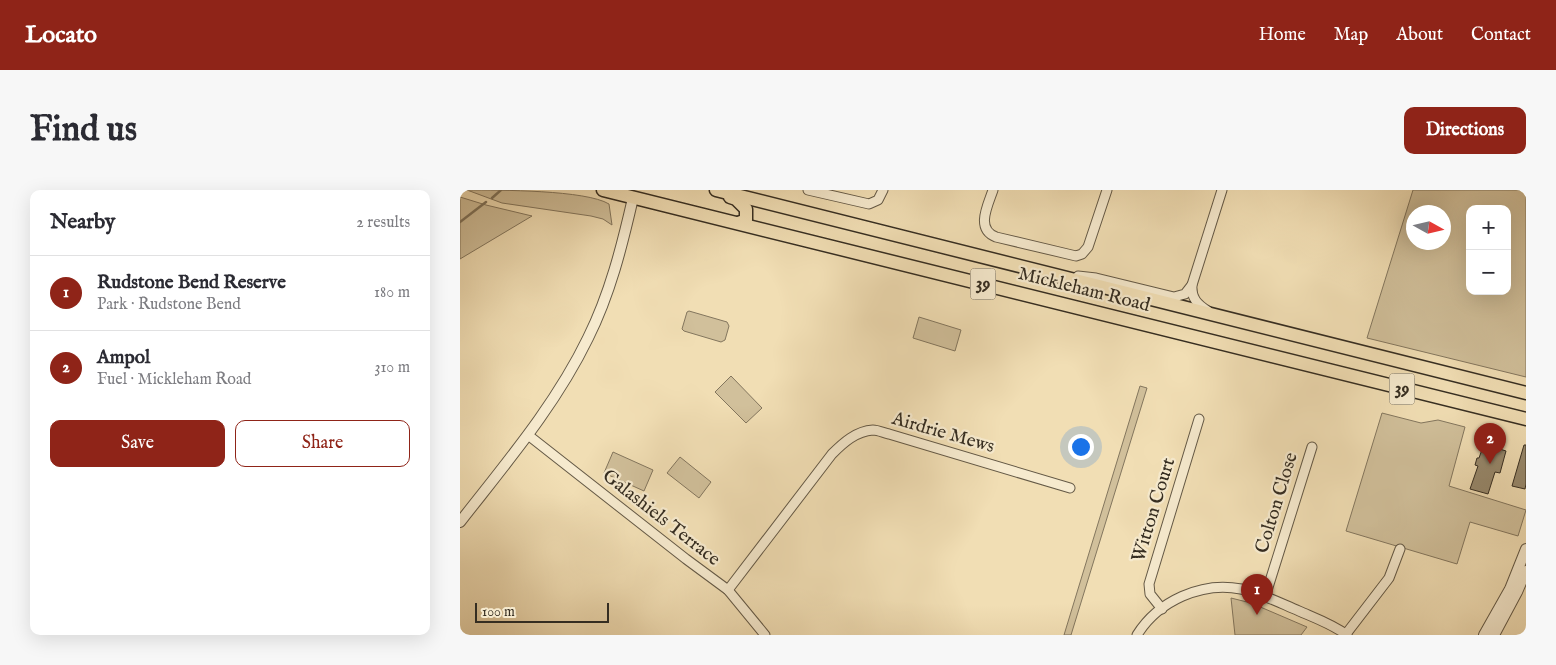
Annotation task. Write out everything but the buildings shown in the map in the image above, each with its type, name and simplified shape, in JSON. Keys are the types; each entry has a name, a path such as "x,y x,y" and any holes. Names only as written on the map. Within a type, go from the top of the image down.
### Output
{"main road":[{"name":"Mickleham Road","path":"603,190 1526,419"},
{"path":"711,190 736,199 744,206 747,218 745,222 738,223"},
{"name":"Mickleham Road","path":"716,190 1526,393"}],"street":[{"path":"808,190 866,204 876,201 883,191"},
{"path":"993,190 984,222 986,229 991,235 1076,256 1082,254 1088,247 1107,190"},
{"path":"1216,314 1202,308 1195,301 1192,296 1192,285 1222,190"},
{"path":"460,522 528,435 562,386 592,329 618,260 633,198"},
{"path":"1057,275 1096,278 1174,297 1185,294 1192,285"},
{"name":"Witton Court","path":"1162,609 1150,594 1149,584 1199,419"},
{"name":"Airdrie Mews","path":"728,590 832,454 850,438 861,433 873,430 889,434 1070,488"},
{"name":"Galashiels Terrace","path":"528,435 728,590 765,635"},
{"name":"Colton Close","path":"1265,597 1312,447"},
{"path":"1137,635 1148,621 1162,609 1180,598 1212,588 1241,589 1265,597 1329,624 1346,635 1389,578 1400,549"},
{"path":"1484,635 1510,589 1526,549"},
{"path":"1494,635 1526,571"}],"shaded area":[{"path":"467,190 563,193 598,199 609,204 612,225 603,219 591,216 502,203"},
{"path":"1413,190 1526,190 1526,377 1367,338 1406,213 1406,250 1451,250 1451,205 1408,205"},
{"path":"460,197 486,205 532,216 460,259"},
{"path":"687,312 727,322 729,326 725,340 721,342 684,331 682,329"},
{"path":"919,317 961,330 955,351 913,338"},
{"path":"731,376 762,408 746,423 715,392"},
{"path":"1140,386 1147,388 1071,635 1064,635"},
{"path":"1382,413 1421,423 1438,420 1465,427 1449,486 1526,510 1518,536 1470,522 1457,564 1346,531"},
{"path":"613,452 653,470 644,491 604,473"},
{"path":"680,457 711,482 699,498 667,473"},
{"path":"1231,598 1251,603 1307,627 1301,635 1235,635"}],"waterway":[{"path":"492,198 501,190"},
{"path":"460,222 486,202"}],"place":[{"name":"Ampol","path":"1490,464"},
{"name":"Rudstone Bend Reserve","path":"1257,615"}]}
